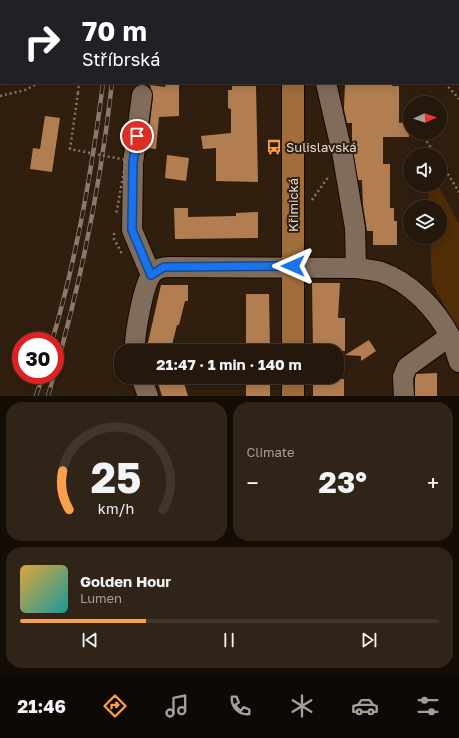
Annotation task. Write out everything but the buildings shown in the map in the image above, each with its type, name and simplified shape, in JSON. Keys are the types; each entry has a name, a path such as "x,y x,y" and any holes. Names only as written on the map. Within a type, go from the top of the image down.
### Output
{"main road":[{"name":"Křimická","path":"293,84 293,344"},
{"path":"293,384 293,396"}],"street":[{"path":"326,84 355,228 356,268"},
{"path":"136,344 137,326 151,275 132,230 133,163 142,94"},
{"path":"151,275 164,267 293,266 356,268 381,273 400,282 415,292 435,312 450,336 459,362"},
{"path":"404,396 403,377 407,367 450,336"},
{"path":"144,384 148,396"}],"path":[{"path":"0,96 24,90 37,84"},
{"path":"79,84 70,149 126,160 116,215"},
{"path":"446,84 459,99"},
{"path":"308,205 342,157"},
{"path":"447,172 459,192"}],"shaded area":[{"path":"428,192 442,192 446,200 429,200"},
{"path":"447,202 459,224 459,334 432,283 430,244 447,244"}],"railway":[{"path":"55,332 69,277 83,213 103,84"},
{"path":"64,340 90,229 108,120 112,84"},
{"path":"36,396 40,384"},
{"path":"48,396 51,384"}],"place":[{"name":"Sulislavská","path":"274,147"}],"route":[{"path":"137,136 133,163 132,230 151,275 158,269 164,267 293,266"}]}
